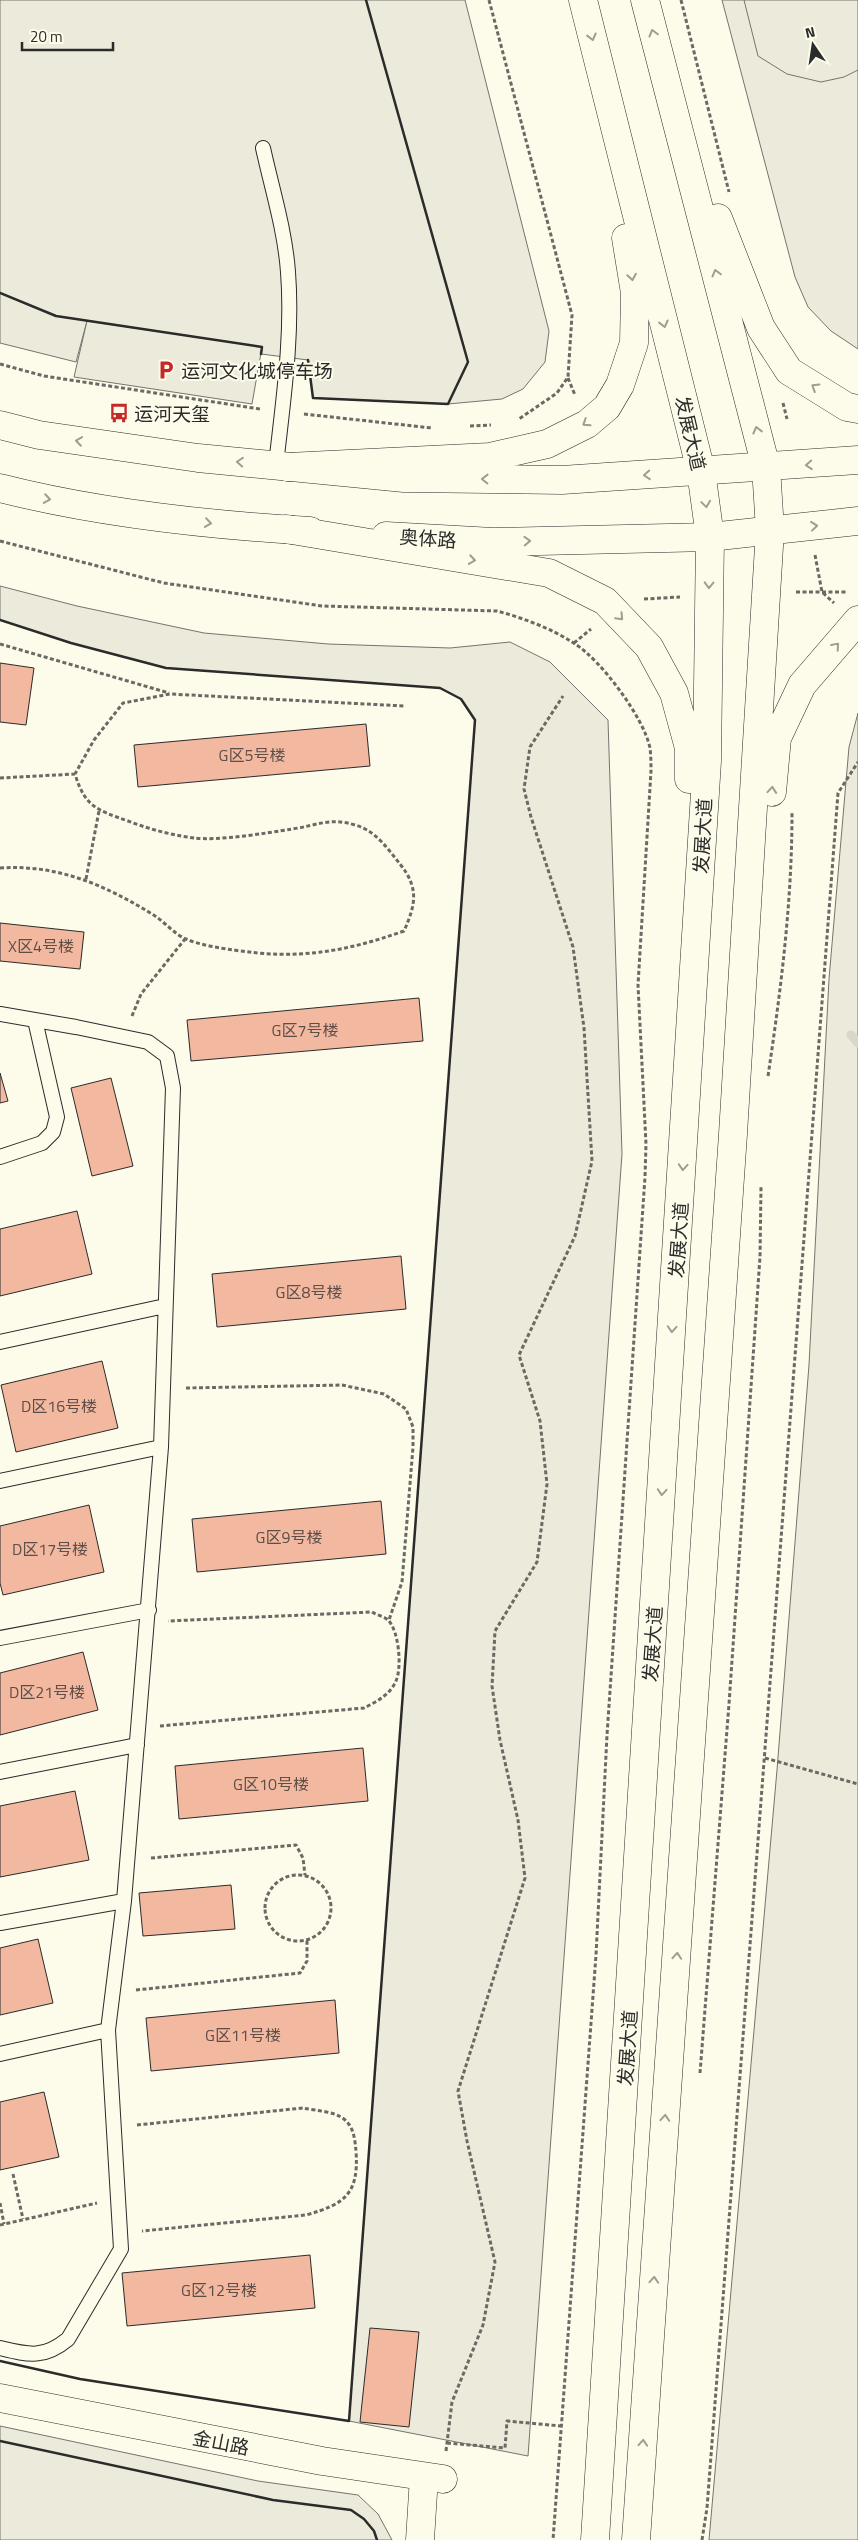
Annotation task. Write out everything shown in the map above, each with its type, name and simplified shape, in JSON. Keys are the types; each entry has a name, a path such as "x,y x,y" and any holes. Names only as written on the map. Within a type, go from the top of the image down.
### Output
{"main road":[{"name":"发展大道","path":"583,0 701,471 710,537 707,761 595,2540"},
{"path":"636,2540 733,1134 770,530 766,467 645,0"},
{"path":"662,66 738,272 761,328 789,371 846,407 858,409"},
{"path":"282,466 490,457 547,444 587,424 608,407 620,385 634,343 635,292 601,73"},
{"path":"0,425 39,435 198,458 404,478 562,480 858,460"},
{"name":"奥体路","path":"0,488 41,498 216,524 493,542 710,537 858,521"},
{"path":"286,529 549,573 605,600 649,648 674,693 689,748 685,1128"},
{"path":"733,1134 760,923 777,738 802,685 858,620"},
{"name":"金山路","path":"0,2398 322,2461 434,2478"},
{"path":"420,2540 434,2478"}],"lane":[{"path":"263,148 288,270 289,317 281,412 282,466"},
{"path":"0,1014 148,1042 167,1056 173,1088 161,1447 128,1860 108,2030 121,2248 68,2339 56,2349 40,2354 0,2348"},
{"path":"0,1157 42,1143 53,1132 57,1117 35,1020"},
{"path":"0,1342 165,1306"},
{"path":"0,1481 161,1447"},
{"path":"0,1638 148,1616"},
{"path":"0,1772 137,1745"},
{"path":"0,1923 124,1901"},
{"path":"0,2054 108,2030"}],"path":[{"path":"489,0 572,315 568,377 557,393 513,423"},
{"path":"0,364 44,376 281,412 434,429"},
{"path":"464,426 493,424"},
{"path":"0,541 174,585 322,606 497,611 516,616 574,643 596,660 628,701 650,747 651,772 638,985 646,1144 645,1177 608,1734 595,1974 553,2540"},
{"path":"806,592 849,592"},
{"path":"0,644 170,694 405,706"},
{"path":"0,868 55,870 86,879 116,892 155,916 185,939 269,956 309,954 360,946 404,931 413,910 414,891 406,872 381,840 356,825 322,821 295,829 196,839 152,830 99,811 81,794 75,774 94,740 123,703 170,694"},
{"path":"434,2478 447,2443 452,2402 483,2325 495,2262 467,2141 458,2091 525,1878 518,1820 500,1740 492,1686 495,1631 537,1562 547,1484 540,1421 519,1355 575,1236 592,1161 584,1028 573,947 531,817 524,789 530,747 563,696"},
{"path":"702,2540 707,2508 838,793 858,762"},
{"path":"0,778 75,774"},
{"path":"768,1077 784,965 792,860 792,803"},
{"path":"86,879 99,811"},
{"path":"124,1037 141,994 185,939"},
{"path":"700,2079 760,1257 761,1181"},
{"path":"163,1389 342,1385 384,1394 406,1410 413,1427 413,1447 402,1582 388,1620"},
{"path":"139,1728 364,1708 380,1700 396,1680 399,1645 395,1631 388,1620 372,1612 148,1616"},
{"path":"765,1758 858,1784"},
{"path":"128,1860 296,1845 303,1858 305,1875"},
{"path":"294,1874 305,1875 315,1879 324,1886 330,1896 332,1907 325,1928 307,1940 296,1941 275,1932 269,1924 265,1908 268,1892 283,1877 294,1874"},
{"path":"112,1993 300,1973 306,1961 307,1940"},
{"path":"114,2127 303,2108 330,2113 347,2121 355,2138 357,2165 357,2174 349,2193 331,2208 306,2215 120,2233"},
{"path":"13,2174 23,2219"},
{"path":"0,2203 2,2224 118,2198"},
{"path":"447,2443 504,2448 507,2421 561,2426"}],"shaded area":[{"path":"0,0 465,0 549,331 545,362 523,389 502,399 448,404 313,398 308,360 261,354 261,347 87,321 76,362 0,343"},
{"path":"722,0 858,0 858,349 831,331 808,307 795,277"},
{"path":"744,0 858,0 858,70 844,77 821,82 787,74 758,56"},
{"name":"运河文化城停车场","path":"87,321 262,347 252,404 74,377"},
{"path":"0,586 77,606 204,633 328,644 450,648 510,642 550,662 608,720 622,1154 528,2456 349,2421 475,720 461,699 440,688 166,668 71,643 0,620"},
{"path":"858,713 858,2540 709,2540 777,1770 809,1365 829,979 849,747"},
{"path":"0,2426 258,2481 358,2495 378,2514 392,2540 0,2540"}],"building":[{"path":"0,663 34,668 26,725 0,722"},
{"path":"366,724 370,766 138,787 134,745"},
{"path":"0,923 84,932 80,969 0,961"},
{"path":"419,998 423,1041 191,1061 187,1020"},
{"path":"0,1073 8,1101 0,1103"},
{"path":"111,1078 133,1166 92,1176 71,1088"},
{"path":"77,1211 92,1274 0,1296 0,1229"},
{"path":"401,1256 406,1309 217,1327 212,1274"},
{"path":"102,1361 118,1428 16,1452 1,1385"},
{"path":"381,1501 386,1554 197,1572 192,1519"},
{"path":"89,1505 104,1572 3,1595 0,1583 0,1526"},
{"path":"83,1652 98,1710 0,1735 0,1673"},
{"path":"363,1748 368,1801 179,1819 175,1766"},
{"path":"75,1791 89,1860 0,1877 0,1806"},
{"path":"231,1885 235,1929 143,1936 139,1893"},
{"path":"38,1939 53,2003 0,2015 0,1948"},
{"path":"335,2000 339,2053 151,2071 146,2018"},
{"path":"44,2092 59,2157 0,2170 0,2102"},
{"path":"310,2255 315,2308 127,2326 122,2273"},
{"path":"370,2328 419,2332 409,2427 360,2422"}],"waterway":[{"path":"851,1035 858,1043"}],"wall":[{"path":"308,360 313,398 448,404 468,362 366,0"},
{"path":"0,293 56,316 262,347 261,354"},
{"path":"0,620 71,643 166,668 440,688 461,699 475,720 349,2421 80,2379 0,2361"},
{"path":"0,2441 273,2500 351,2510 364,2519 374,2531 377,2540"}],"place":[{"name":"运河文化城停车场","path":"166,370"},
{"name":"运河天玺","path":"119,413"}]}
